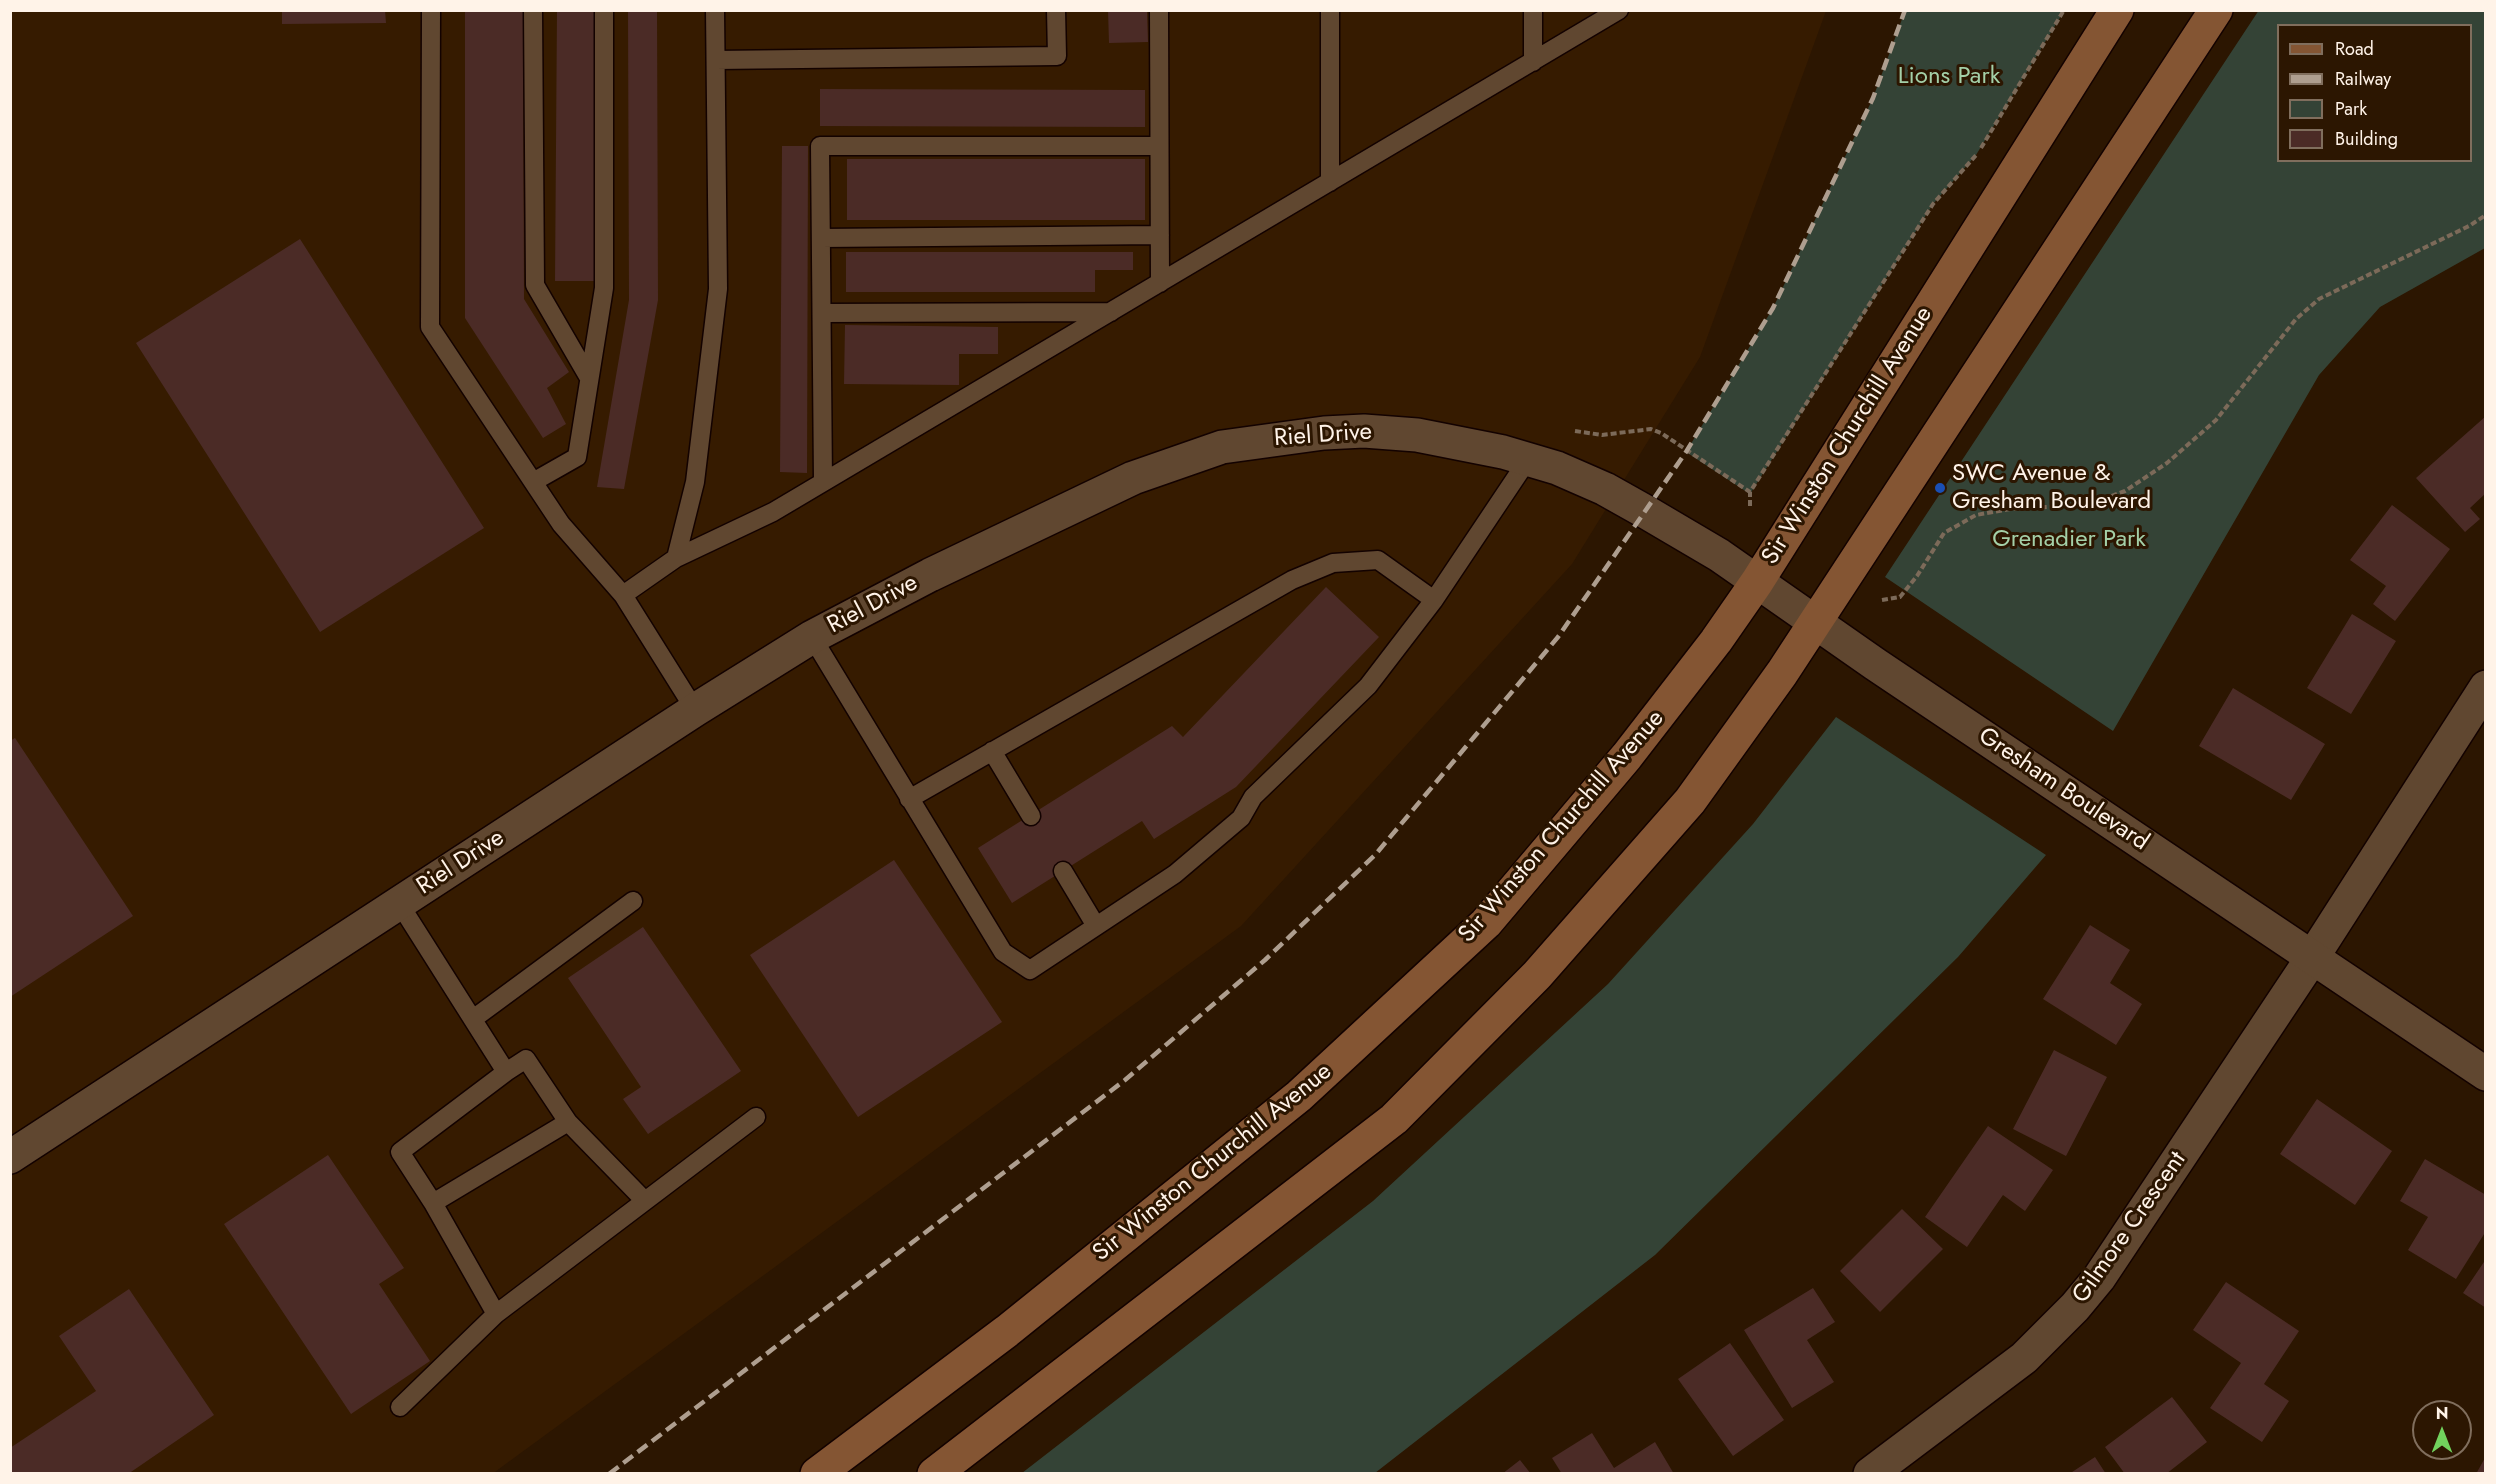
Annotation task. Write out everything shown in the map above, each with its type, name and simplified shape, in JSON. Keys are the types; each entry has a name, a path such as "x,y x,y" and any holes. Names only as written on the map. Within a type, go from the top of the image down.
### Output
{"main road":[{"name":"Sir Winston Churchill Avenue","path":"817,1473 1007,1331 1299,1096 1486,923 1627,756 1716,641 1757,582 2117,10"},
{"path":"934,1473 1394,1119 1537,975 1690,801 1782,673 2216,10"}],"street":[{"name":"Riel Drive","path":"10,1157 694,710 812,638 1059,511 1133,477 1222,447 1324,433 1364,431 1417,435 1503,452 1527,461 1557,468 1605,489 1719,555 1814,621"},
{"name":"Gresham Boulevard","path":"1814,621 2486,1074"},
{"path":"2312,958 2486,687"},
{"name":"Gilmore Crescent","path":"1870,1473 2024,1358 2075,1307 2122,1245 2312,958"}],"lane":[{"path":"431,10 430,327 561,524 623,595 694,710"},
{"path":"533,10 535,285 590,378"},
{"path":"533,482 577,457 604,288 604,10"},
{"path":"676,558 695,482 718,289 715,10"},
{"path":"716,60 1057,56 1056,10"},
{"path":"1158,10 1160,283"},
{"path":"1330,10 1330,182"},
{"path":"1533,10 1533,62"},
{"path":"623,595 676,558 773,512 1619,10"},
{"path":"823,482 820,146 1159,146"},
{"path":"821,238 1160,235"},
{"path":"822,313 1112,312"},
{"path":"812,638 1003,952 1030,970 1174,874 1241,818 1253,797 1368,686 1434,600 1527,461"},
{"path":"909,799 1292,580 1333,563 1378,560 1434,600"},
{"path":"992,751 1031,816"},
{"path":"1063,871 1096,926"},
{"path":"473,1019 633,901"},
{"path":"399,903 506,1072"},
{"path":"496,1314 433,1203 400,1152 526,1059 568,1122 645,1201"},
{"path":"400,1407 496,1314 756,1117"},
{"path":"433,1203 568,1122"}],"path":[{"path":"1750,506 1750,492 1933,204 1976,156 2064,10"},
{"path":"1882,600 1900,597 1917,576 1944,533 1976,515 2010,509 2087,502 2125,491 2167,463 2216,420 2296,319 2319,299 2469,226 2486,215"},
{"path":"1574,431 1602,435 1651,429 1661,433 1750,492"}],"shaded area":[{"path":"10,11 1826,11 1700,357 1572,564 1241,926 492,1474 11,1473"}],"green space":[{"name":"Grenadier Park","path":"2259,10 2485,11 2485,248 2380,307 2319,375 2113,731 1885,577"},
{"name":"Lions Park","path":"1905,11 2064,11 1976,155 1933,204 1750,494 1686,452 1773,308 1873,98"},
{"path":"1836,717 2046,855 1958,957 1655,1255 1375,1473 1022,1473 1373,1201 1608,984 1753,824"}],"building":[{"path":"282,10 385,10 386,23 282,24"},
{"path":"465,10 523,10 524,299 569,372 547,388 566,424 543,438 465,318"},
{"path":"557,10 596,10 594,281 555,281"},
{"path":"628,10 657,10 658,300 624,489 597,487 629,300"},
{"path":"1108,10 1147,10 1148,42 1109,43"},
{"path":"820,89 1145,90 1145,127 820,126"},
{"path":"782,146 808,146 807,473 780,472"},
{"path":"847,159 1145,159 1145,220 847,220"},
{"path":"300,239 484,528 320,632 136,343"},
{"path":"846,252 1133,252 1133,270 1095,270 1095,292 846,292"},
{"path":"845,325 998,327 998,354 959,354 959,385 844,384"},
{"path":"2486,416 2486,493 2470,508 2480,519 2465,532 2416,478"},
{"path":"2392,505 2450,549 2395,621 2373,604 2386,586 2350,560"},
{"path":"1326,587 1379,637 1236,787 1154,839 1142,821 1012,903 978,848 1172,726 1183,737"},
{"path":"2352,614 2396,641 2351,714 2307,688"},
{"path":"2233,688 2325,744 2291,800 2199,746"},
{"path":"15,738 133,916 10,997 10,741"},
{"path":"894,860 1002,1022 858,1117 750,955"},
{"path":"2090,925 2130,950 2110,983 2142,1004 2116,1045 2043,999"},
{"path":"643,927 741,1071 648,1134 623,1099 641,1087 568,978"},
{"path":"2054,1050 2107,1077 2066,1156 2013,1129"},
{"path":"2317,1099 2392,1151 2355,1205 2280,1154"},
{"path":"1988,1126 2053,1170 2025,1211 2003,1195 1967,1247 1925,1217"},
{"path":"328,1155 404,1268 379,1284 430,1361 351,1414 224,1224"},
{"path":"2425,1159 2486,1195 2486,1231 2456,1279 2408,1250 2428,1217 2400,1201"},
{"path":"1902,1209 1943,1249 1880,1312 1840,1271"},
{"path":"2486,1259 2486,1308 2463,1293"},
{"path":"2226,1282 2299,1331 2264,1384 2289,1401 2262,1442 2210,1408 2241,1363 2193,1330"},
{"path":"1813,1288 1835,1322 1807,1340 1834,1382 1792,1408 1744,1330"},
{"path":"129,1289 214,1415 128,1474 10,1474 10,1448 96,1391 59,1336"},
{"path":"1730,1343 1784,1420 1733,1456 1678,1379"},
{"path":"2172,1397 2207,1442 2166,1474 2125,1474 2105,1447"},
{"path":"1592,1433 1614,1468 1655,1442 1674,1474 1562,1474 1552,1458"},
{"path":"2486,1456 2486,1474 2476,1474"},
{"path":"2095,1457 2106,1474 2069,1474"},
{"path":"1520,1460 1531,1474 1502,1474"}],"railway":[{"path":"609,1474 1125,1080 1265,960 1375,855 1558,637 1686,452 1773,308 1873,98 1905,10"}],"place":[{"name":"SWC Avenue & Gresham Boulevard","path":"1940,488"}]}
